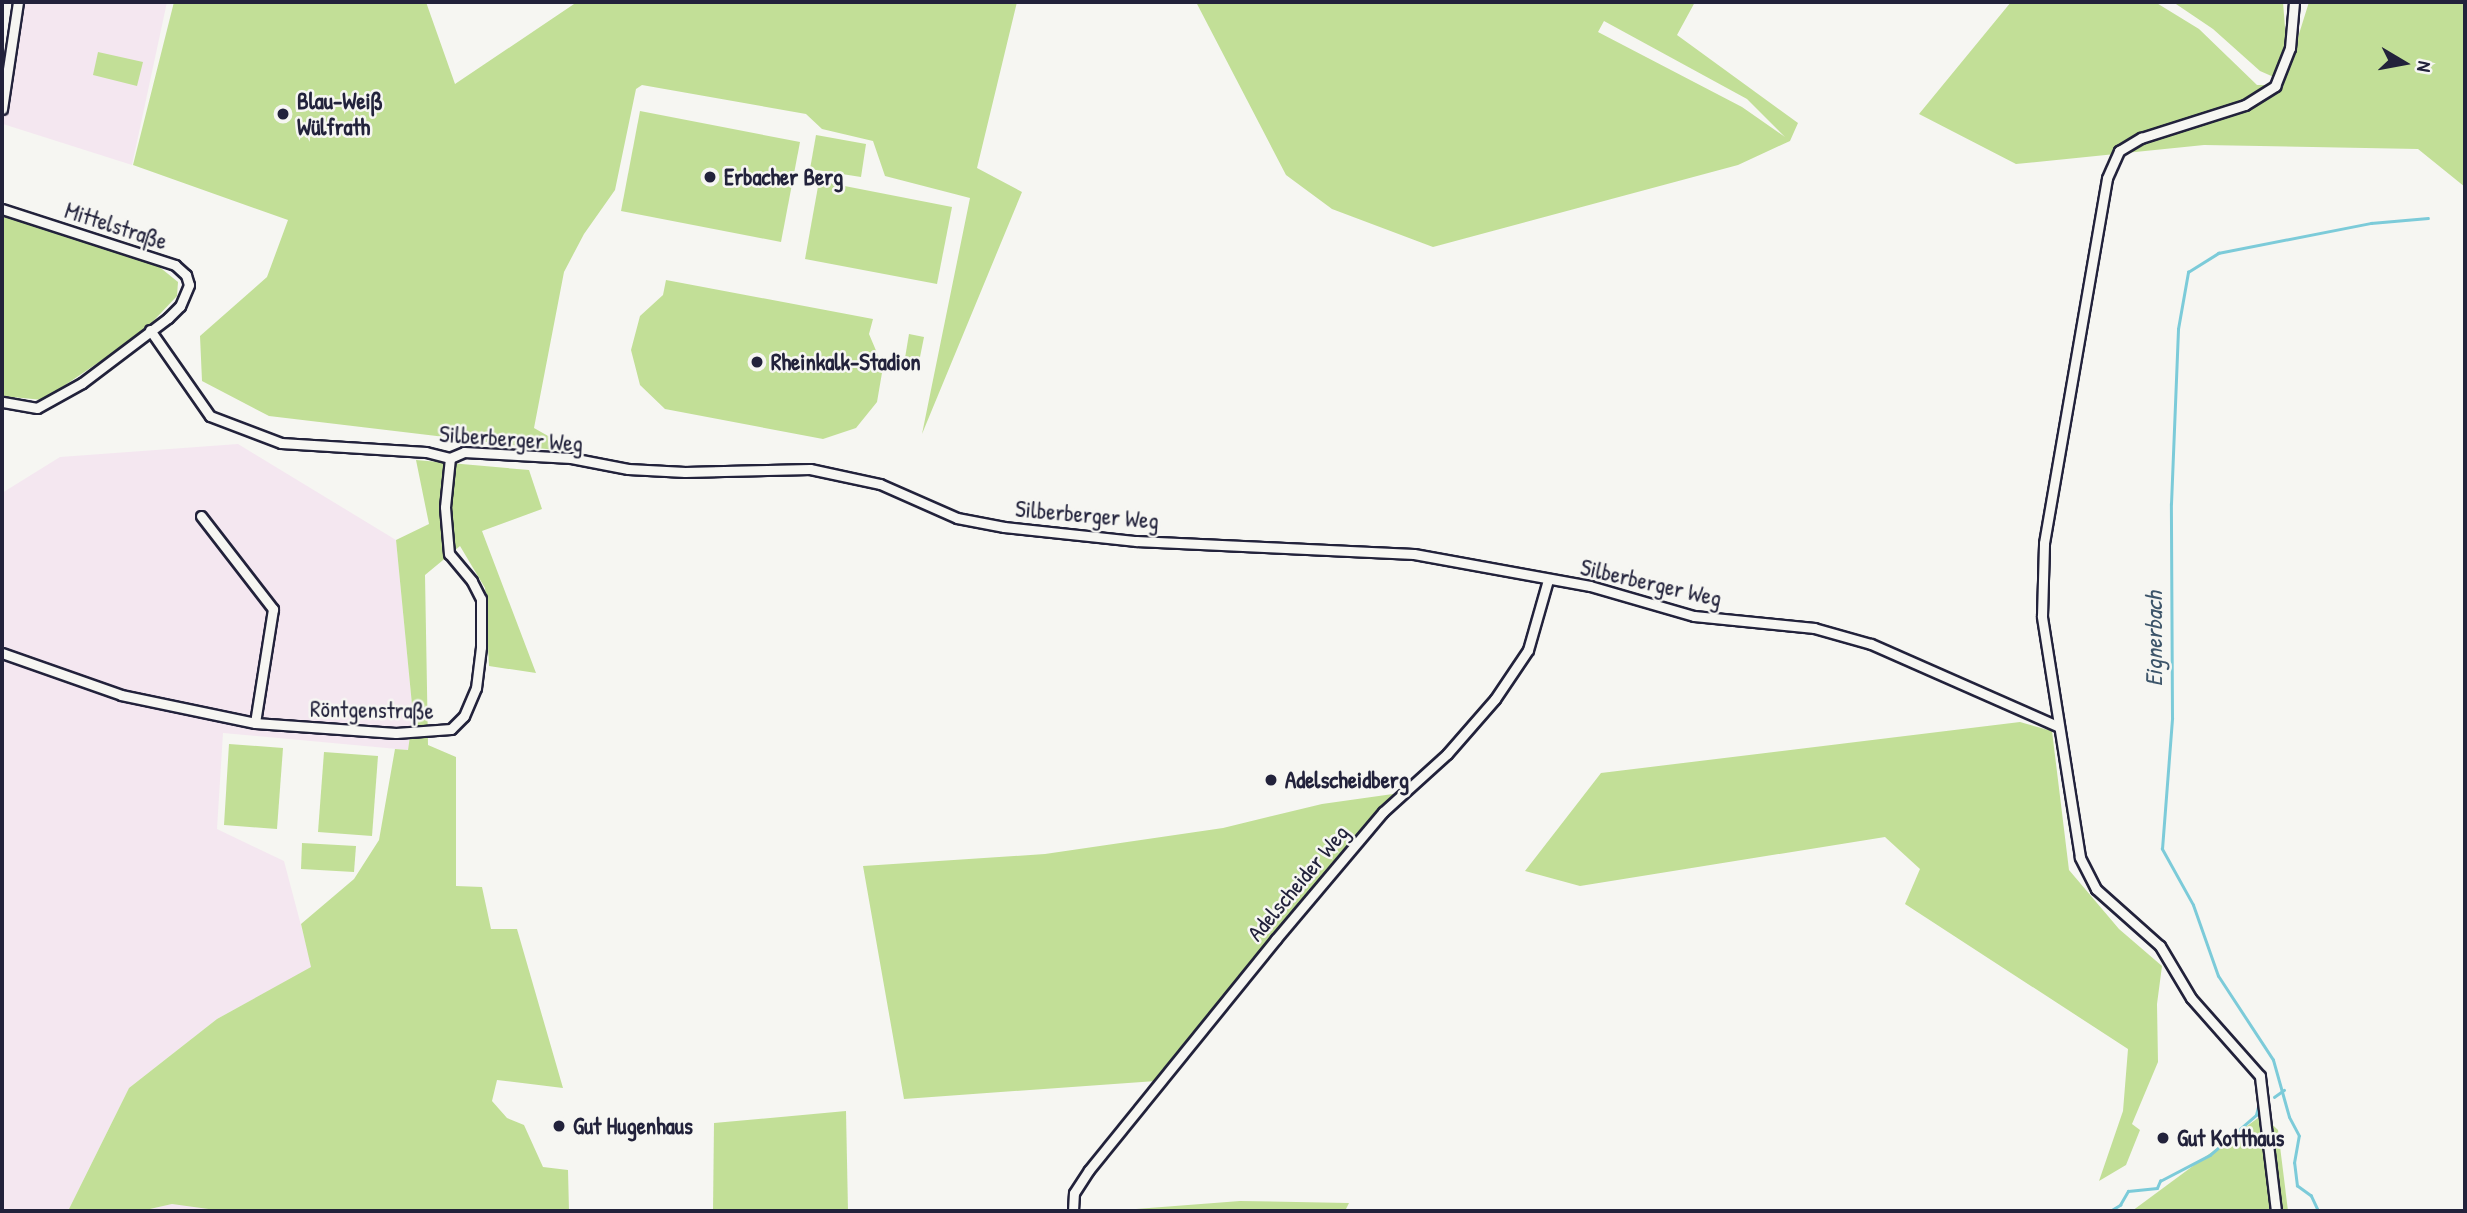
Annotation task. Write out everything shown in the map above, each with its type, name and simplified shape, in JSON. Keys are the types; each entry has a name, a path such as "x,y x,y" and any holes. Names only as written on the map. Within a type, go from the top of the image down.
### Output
{"street":[{"path":"2,109 18,2"},
{"path":"2276,1211 2260,1076 2191,998 2160,946 2108,902 2086,872 2074,835 2042,616 2044,543 2107,178 2119,151 2141,138 2245,105 2275,86 2290,48 2294,2"},
{"name":"Mittelstraße","path":"2,209 175,265 186,275 187,295 168,318 52,401 37,408 2,402"},
{"name":"Silberberger Weg","path":"150,330 200,407 235,428 281,443 426,452 450,458 464,452 482,452 685,472 810,469 880,484 957,518 1004,527 1136,541 1414,554 1590,586 1694,616 1814,628 1859,641 2057,726"},
{"name":"Röntgenstraße","path":"2,653 121,695 255,723 429,733 451,729 464,716 476,688 481,599 472,581 449,554 445,507 450,458"},
{"path":"201,516 273,609 255,723"},
{"name":"Adelscheider Weg","path":"1073,1211 1074,1193 1089,1170 1276,939 1383,811 1447,754 1495,699 1528,650 1548,580"}],"shaded area":[{"path":"22,2 167,2 132,165 3,124"},
{"path":"238,444 396,540 413,715 408,750 223,733 217,829 284,861 312,967 217,1019 129,1088 68,1211 2,1211 2,493 60,457"},
{"path":"172,1204 204,1206 223,1211 141,1211"}],"green space":[{"path":"174,2 426,2 455,84 577,2 1017,2 977,168 1022,192 922,434 970,198 885,176 873,141 822,129 806,114 642,85 636,89 615,190 584,234 564,272 534,428 564,445 563,451 269,416 202,381 200,336 267,277 288,220 133,165"},
{"path":"1196,2 1695,2 1677,35 1798,123 1790,141 1738,165 1433,247 1332,209 1286,175","holes":["1604,21 1747,99 1785,137 1742,107 1598,32"]},
{"path":"2011,2 2155,2 2199,29 2257,85 2283,85 2309,2 2465,2 2465,187 2418,149 2204,145 2016,164 1919,114"},
{"path":"2173,2 2283,2 2286,40 2276,78 2260,71 2213,29"},
{"path":"98,52 143,62 137,86 93,75"},
{"name":"Erbacher Berg","path":"640,111 800,142 781,242 621,211"},
{"path":"816,135 866,144 861,177 810,169"},
{"name":"Erbacher Berg","path":"819,181 952,207 937,284 805,259"},
{"path":"2,216 157,265 178,282 177,296 142,333 43,400 2,396"},
{"name":"Rheinkalk-Stadion","path":"666,280 873,319 869,334 883,367 877,402 856,428 823,439 665,409 640,385 631,350 640,316 663,295"},
{"path":"909,334 924,337 918,367 904,364"},
{"path":"416,460 529,470 542,509 482,531 536,673 489,666 485,588 460,546 425,575 428,745 456,757 456,886 482,887 491,929 517,929 563,1088 497,1080 492,1101 507,1118 524,1125 543,1167 568,1170 569,1211 223,1211 172,1204 141,1211 68,1211 129,1088 217,1019 311,967 301,924 354,879 379,840 395,749 408,750 413,715 396,540 429,524"},
{"path":"2020,722 2052,731 2069,870 2119,929 2162,966 2157,1004 2158,1062 2132,1124 2140,1130 2126,1165 2099,1181 2123,1111 2128,1049 1905,904 1920,869 1885,837 1580,886 1525,871 1601,773"},
{"path":"229,744 283,748 277,829 224,825"},
{"path":"324,752 378,756 372,836 318,832"},
{"path":"1400,793 1156,1081 904,1099 863,866 1045,854 1223,828 1322,804"},
{"path":"302,843 356,846 354,872 301,869"},
{"path":"846,1111 848,1211 713,1211 714,1123"},
{"path":"2262,1115 2278,1130 2288,1211 2132,1211"},
{"path":"1240,1201 1349,1203 1345,1211 1110,1211"}],"waterway":[{"name":"Eignerbach","path":"2318,1211 2311,1196 2297,1186 2294,1163 2299,1136 2289,1117 2273,1060 2218,976 2193,905 2162,849 2172,718 2171,504 2178,329 2188,272 2218,253 2371,223 2428,218"},
{"path":"2274,1097 2284,1090"},
{"path":"2110,1211 2120,1205 2128,1191 2157,1188 2160,1181 2210,1155 2256,1115 2259,1103"}],"place":[{"name":"Blau-Weiß Wülfrath","path":"283,114"},
{"name":"Erbacher Berg","path":"710,177"},
{"name":"Rheinkalk-Stadion","path":"757,362"},
{"name":"Adelscheidberg","path":"1271,780"},
{"name":"Gut Hugenhaus","path":"559,1126"},
{"name":"Gut Kotthaus","path":"2163,1138"}]}
